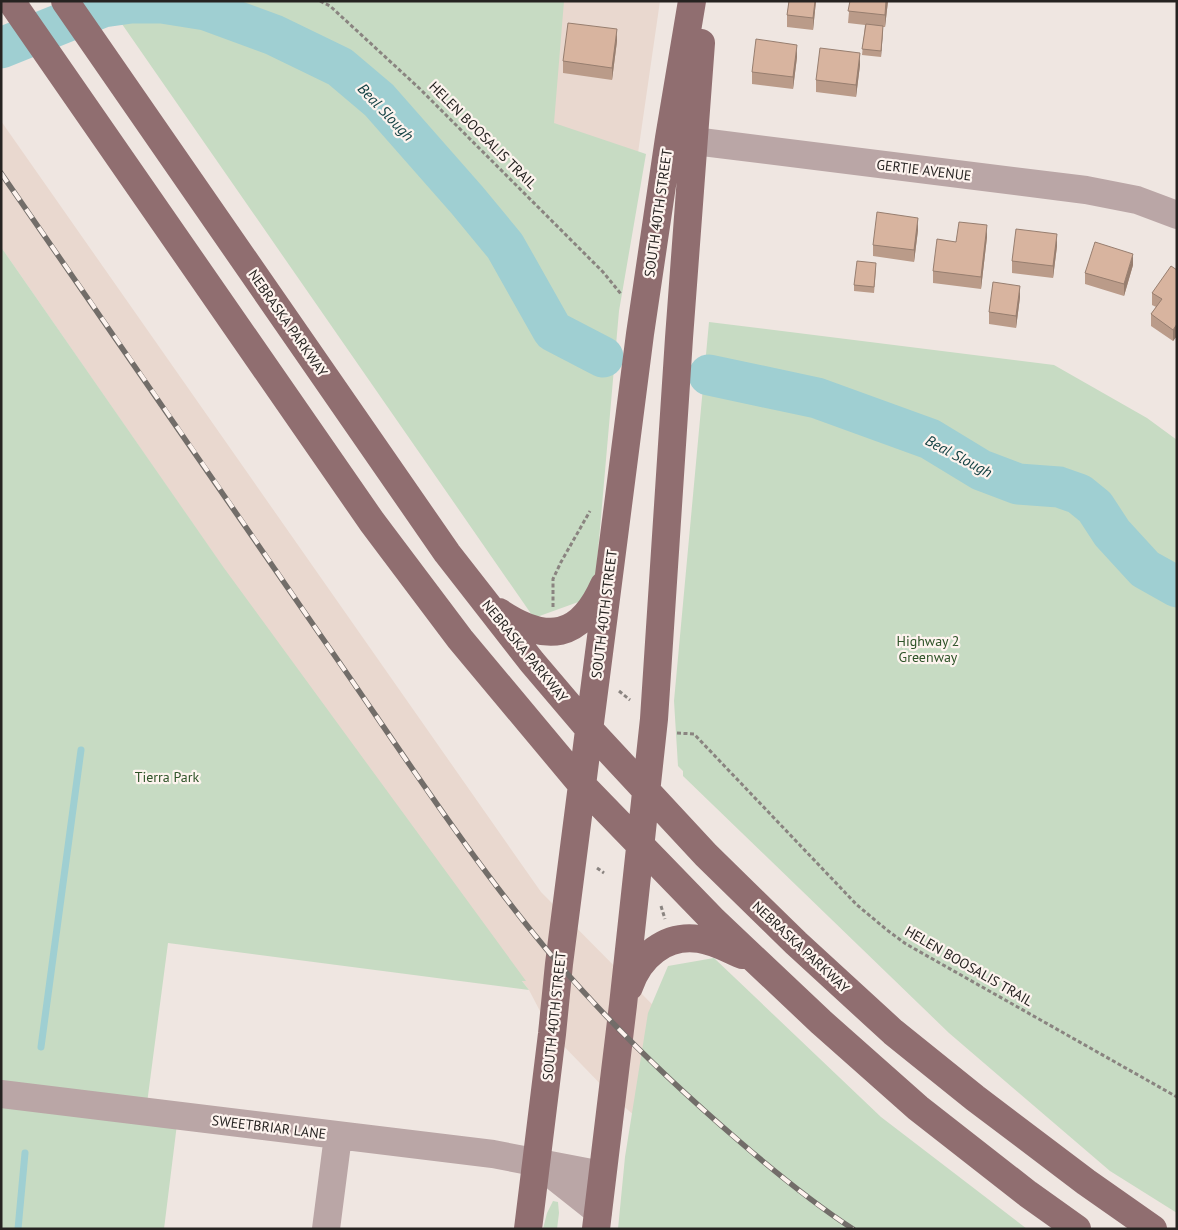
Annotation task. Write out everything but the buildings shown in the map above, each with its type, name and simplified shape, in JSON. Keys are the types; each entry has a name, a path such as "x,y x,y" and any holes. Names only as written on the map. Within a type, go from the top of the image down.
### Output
{"main road":[{"path":"11,1 372,522 460,639 582,784 714,920 821,1022 918,1108 1028,1194 1077,1229"},
{"name":"NEBRASKA PARKWAY","path":"65,1 448,553 532,662 589,729 706,855 796,944 893,1032 975,1098 1078,1176 1153,1229"},
{"name":"SOUTH 40TH STREET","path":"597,1220 641,846 657,681 679,338 681,140 692,1"},
{"name":"SOUTH 40TH STREET","path":"528,1229 559,964 640,334 681,140 704,1"},
{"path":"486,602 521,626 535,631 558,632 568,628 590,610 610,572"},
{"path":"623,1006 632,980 646,958 655,949 677,939 699,939 711,942 765,968"}],"street":[{"name":"GERTIE AVENUE","path":"681,140 1086,190 1137,200 1177,215"},
{"name":"SWEETBRIAR LANE","path":"1,1094 493,1154 602,1175"},
{"path":"326,1229 338,1136"},
{"name":"SWEETBRIAR LANE","path":"537,1162 597,1220"}],"path":[{"name":"HELEN BOOSALIS TRAIL","path":"320,1 330,6 419,88 603,272 621,294"},
{"name":"HELEN BOOSALIS TRAIL","path":"694,734 857,905 887,930 906,944 1177,1097"},
{"path":"594,867 604,873"},
{"path":"658,898 667,925"}],"shaded area":[{"path":"338,1 660,1 629,215"},
{"path":"1,121 541,892 733,1086 764,1229 612,1096 552,1034 529,990 364,771 1,247"}],"green space":[{"path":"106,1 564,1 554,123 646,154 619,311 596,574 581,601 534,618"},
{"name":"Tierra Park","path":"1,247 224,568 526,981 522,981 529,990 168,943 146,1111 178,1116 164,1229 1,1229"},
{"name":"Highway 2 Greenway","path":"709,322 1054,365 1147,418 1177,440 1177,1213 1110,1171 949,1033 683,776 683,771 678,766 674,701"},
{"path":"714,958 881,1117 1027,1229 618,1229 625,1157 648,1013 668,966"},
{"path":"553,1201 558,1202 557,1229 543,1229 547,1213"}],"waterway":[{"name":"Beal Slough","path":"1,48 103,7 131,3 162,3 206,10 274,35 340,67 379,100 505,246 553,331 603,357"},
{"name":"Beal Slough","path":"709,375 817,398 930,439 981,470 1018,484 1059,487 1079,494 1095,507 1112,533 1145,569 1177,587"},
{"path":"41,1047 81,750"},
{"path":"18,1229 25,1153"}],"railway":[{"path":"1,173 465,844 526,924 600,1010 668,1077 766,1164 809,1198 853,1229"}]}
